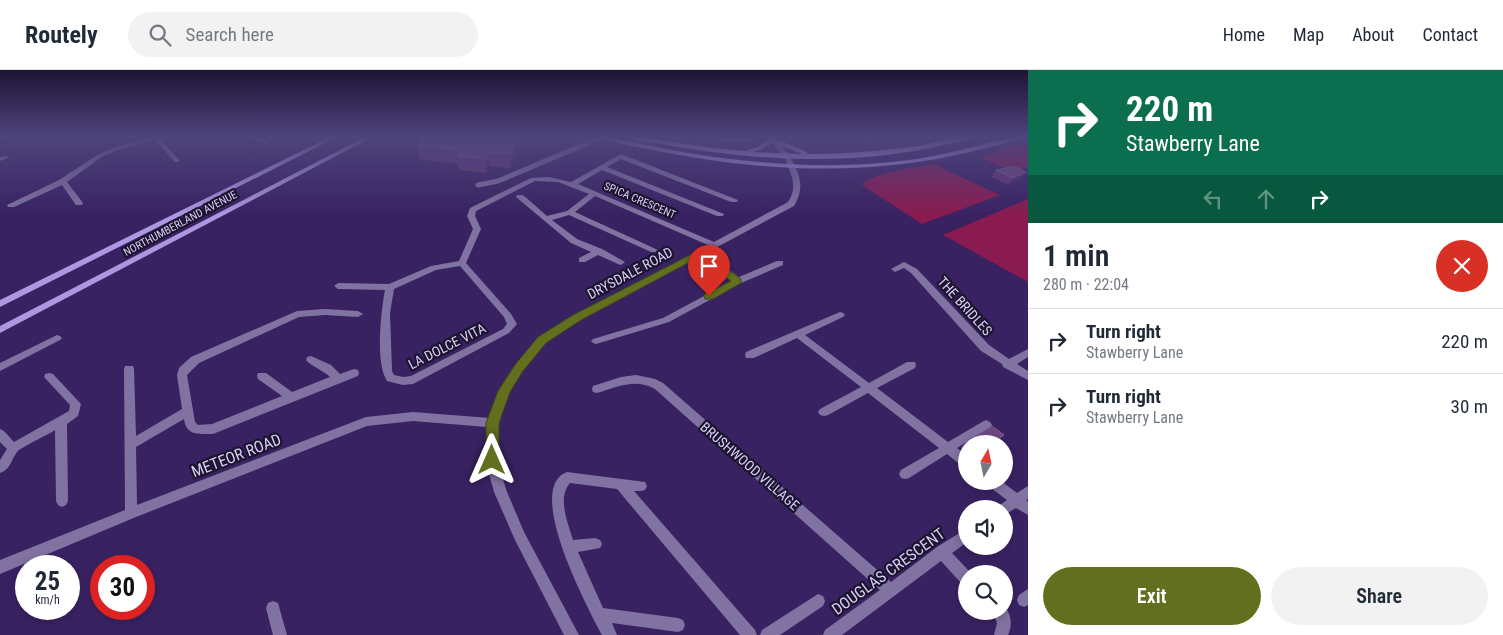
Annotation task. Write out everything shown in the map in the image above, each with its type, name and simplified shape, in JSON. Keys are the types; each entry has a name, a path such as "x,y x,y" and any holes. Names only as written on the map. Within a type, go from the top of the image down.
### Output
{"street":[{"path":"11,206 62,182 90,162"},
{"name":"NORTHUMBERLAND AVENUE","path":"0,304 283,162"},
{"name":"NORTHUMBERLAND AVENUE","path":"0,330 321,162"},
{"path":"572,184 610,162"},
{"path":"638,162 734,200"},
{"path":"763,162 791,165 856,166 903,162"},
{"name":"DRYSDALE ROAD","path":"572,635 508,515 497,487 492,460 492,423 504,391 519,368 542,340 577,318 791,204 798,195 798,185 791,165"},
{"path":"602,167 720,214"},
{"name":"SPICA CRESCENT","path":"462,264 477,229 471,216 473,210 533,179 550,178 572,184 715,245"},
{"path":"62,182 67,185 79,203"},
{"path":"546,219 570,213 594,193"},
{"path":"520,197 567,237 621,262"},
{"path":"570,213 654,250"},
{"path":"582,260 599,251"},
{"path":"700,253 738,281"},
{"path":"596,341 666,320 738,281 780,262"},
{"path":"338,286 390,288 434,268 462,264"},
{"name":"LA DOLCE VITA","path":"390,288 385,313 387,372 391,378 397,380 413,380 506,331 512,324 508,316 462,264"},
{"name":"THE BRIDLES","path":"903,265 917,273 985,348 1028,376"},
{"path":"354,373 204,431 192,428 187,410 182,374 195,360 297,314 327,308 358,314"},
{"path":"750,356 840,316"},
{"path":"798,334 958,456"},
{"path":"0,367 57,338"},
{"path":"1007,364 1028,353"},
{"path":"311,360 327,368 338,378"},
{"path":"824,412 911,365"},
{"path":"128,369 131,513"},
{"path":"262,376 290,397"},
{"path":"0,468 8,460 13,448 72,415 76,406 48,377"},
{"name":"BRUSHWOOD VILLAGE","path":"597,389 635,378 651,381 659,386 890,590"},
{"path":"130,445 187,410"},
{"name":"METEOR ROAD","path":"0,567 131,513 374,420 404,416 423,416 492,423"},
{"path":"61,422 62,501"},
{"path":"905,474 986,425"},
{"path":"0,434 13,448"},
{"path":"610,635 598,614 560,523 557,487 564,478 570,477 642,486"},
{"path":"620,484 750,635"},
{"path":"1002,490 1028,509"},
{"path":"1013,503 1028,492"},
{"name":"DOUGLAS CRESCENT","path":"830,635 958,541"},
{"path":"569,547 595,544"},
{"path":"942,552 958,569"},
{"path":"767,635 818,601"},
{"path":"273,608 280,635"},
{"path":"598,614 678,625"},
{"path":"1000,635 1004,630 1003,620"}],"lane":[{"path":"478,185 506,178 543,162"}],"shaded area":[{"path":"991,162 1028,162 1028,166 1016,172"},
{"path":"933,164 1000,195 922,224 862,185 875,177 885,174"},
{"path":"1028,199 1028,282 943,235"}],"building":[{"path":"1014,166 1026,172 1013,178 996,170"},
{"path":"992,426 1004,435 978,435"}],"route":[{"path":"492,460 492,423 504,391 519,368 542,340 577,318 700,253 738,281 709,296"}]}
